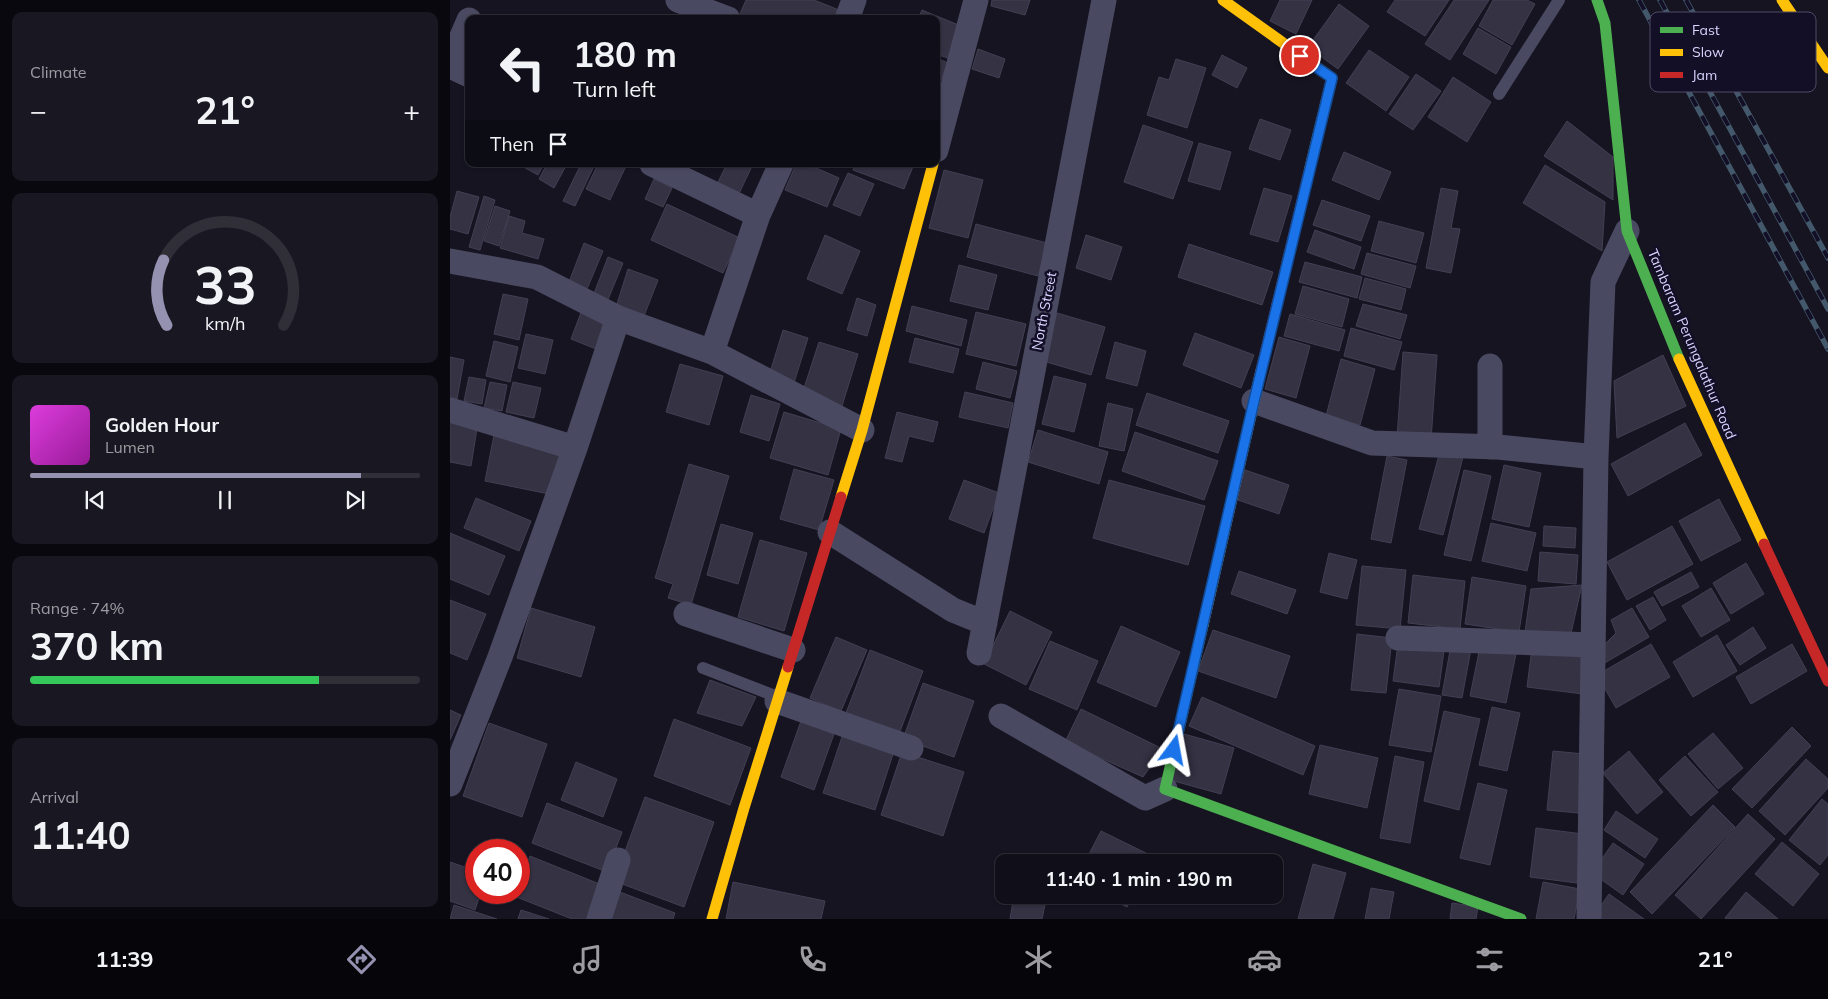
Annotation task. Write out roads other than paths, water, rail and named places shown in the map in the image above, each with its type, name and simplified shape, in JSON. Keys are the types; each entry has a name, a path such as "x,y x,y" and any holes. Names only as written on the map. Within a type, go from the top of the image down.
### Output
{"street":[{"path":"471,15 477,0"},
{"path":"678,0 717,15"},
{"path":"848,15 854,0"},
{"path":"940,135 976,0"},
{"name":"North Street","path":"979,653 1104,0"},
{"path":"1165,789 1254,401 1332,78 1223,0"},
{"name":"Tambaram Perungalathur Road","path":"1597,0 1605,23 1627,231 1689,383 1828,681"},
{"path":"1782,0 1790,12"},
{"path":"465,29 450,65 465,73"},
{"path":"1816,50 1826,65"},
{"path":"658,167 758,215"},
{"path":"712,352 758,215 780,167"},
{"path":"712,919 744,808 862,430 932,167"},
{"path":"1589,919 1596,457 1602,282 1627,231"},
{"path":"450,261 537,277 618,318 712,352 862,430"},
{"path":"450,784 500,657 575,448 618,318"},
{"path":"1490,366 1490,447"},
{"path":"1254,401 1372,443 1490,447 1596,457"},
{"path":"450,410 575,448"},
{"path":"830,532 952,610 985,623"},
{"path":"686,614 793,650"},
{"path":"1398,638 1593,645"},
{"path":"778,699 911,748"},
{"path":"1001,716 1145,798 1165,789 1521,919"},
{"path":"599,919 618,860"}],"lane":[{"path":"1499,94 1559,0"},
{"path":"703,668 778,699"}],"railway":[{"path":"1639,0 1650,20"},
{"path":"1660,0 1667,12"},
{"path":"1686,0 1693,12"},
{"path":"1689,92 1828,349"},
{"path":"1710,92 1828,309"},
{"path":"1737,92 1828,258"}]}
